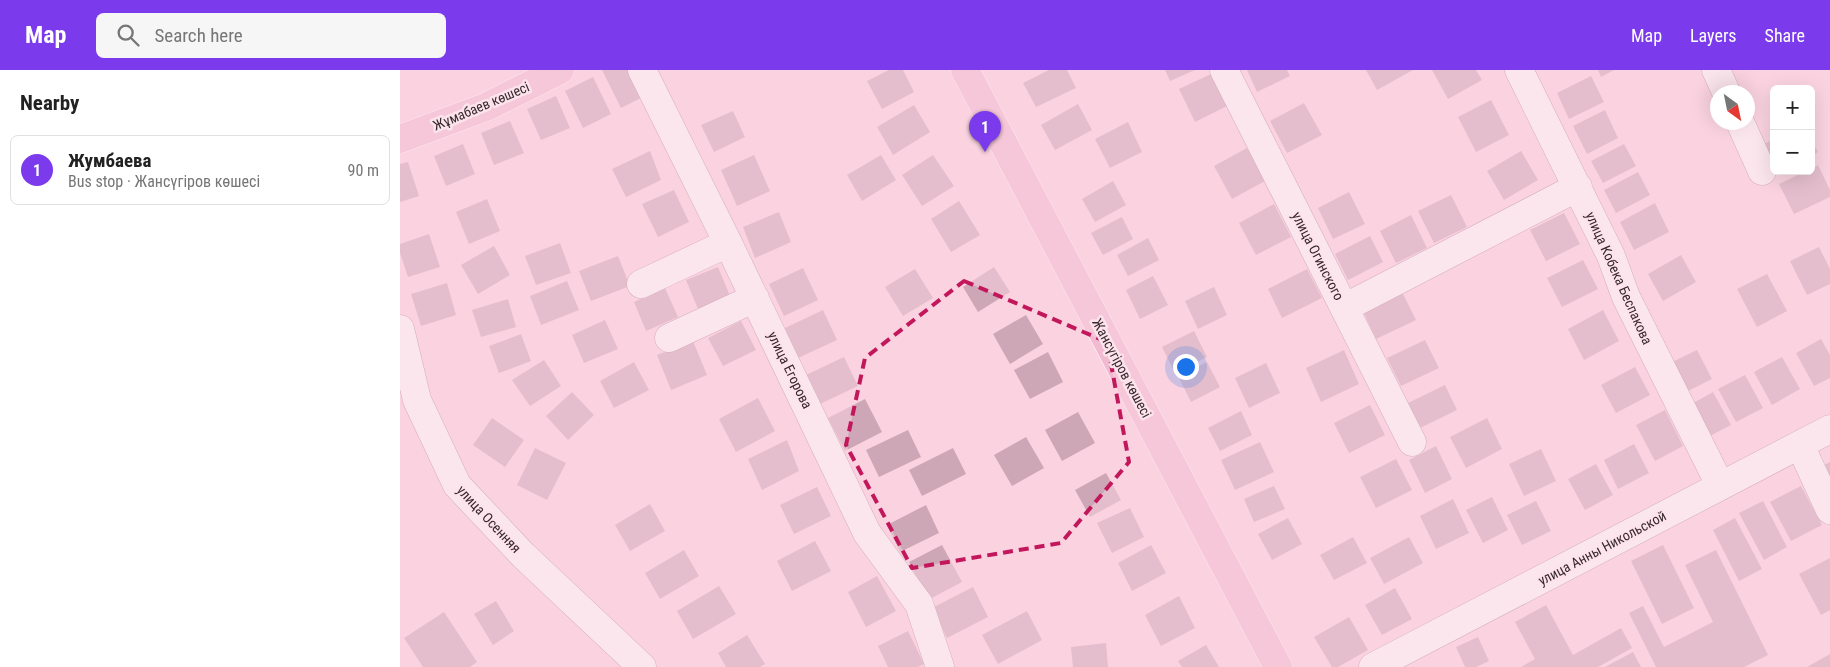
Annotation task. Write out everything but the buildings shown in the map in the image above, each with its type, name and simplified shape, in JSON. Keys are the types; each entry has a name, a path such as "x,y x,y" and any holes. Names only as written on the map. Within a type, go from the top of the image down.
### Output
{"main road":[{"name":"Жұмабаев көшесі","path":"400,139 486,107 560,70"},
{"name":"Жансүгіров көшесі","path":"965,70 1278,667"}],"street":[{"name":"улица Егорова","path":"642,70 755,298 867,533 919,604 940,667"},
{"name":"улица Огинского","path":"1224,70 1412,442"},
{"name":"улица Кобека Беспакова","path":"1519,70 1578,186 1611,256 1626,297 1720,486"},
{"path":"1716,70 1723,85"},
{"path":"1744,130 1762,171"},
{"path":"1344,308 1578,186"},
{"path":"641,284 728,243"},
{"path":"669,338 755,298"},
{"name":"улица Осенняя","path":"400,330 409,403 457,485 523,555 642,667"},
{"name":"улица Анны Никольской","path":"1374,667 1830,429"},
{"path":"1800,445 1830,510"}],"highlighted area":[{"path":"964,281 1107,342 1129,462 1061,543 912,568 846,445 865,358"}],"place":[{"name":"Жумбаева","path":"985,152"}]}
